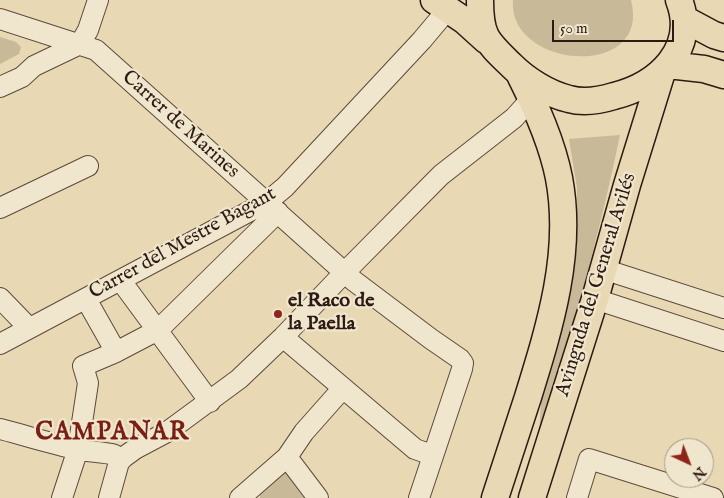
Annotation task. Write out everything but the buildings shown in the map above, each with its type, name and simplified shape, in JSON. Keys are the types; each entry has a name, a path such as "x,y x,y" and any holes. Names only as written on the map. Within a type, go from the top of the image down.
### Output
{"main road":[{"path":"480,0 480,16 486,40"},
{"path":"441,4 486,40 520,75 540,87 570,100 603,99 632,91 648,83 665,69 677,52 682,39 684,30 682,7"},
{"path":"682,7 724,38"},
{"path":"665,69 704,68 724,75"},
{"name":"Avinguda del General Avilés","path":"532,498 665,69"},
{"name":"Avinguda del General Avilés","path":"495,498 548,328 556,297 564,240 559,177 549,142 532,98 520,75"},
{"path":"504,469 514,490 512,498"}],"street":[{"path":"0,87 22,77 34,66 80,44 88,30 98,0"},
{"name":"Carrer del Mestre Bagant","path":"0,344 121,280 272,207 285,187 422,40 441,4"},
{"name":"Carrer de Marines","path":"0,19 96,50 344,272 430,339 454,354 463,363 432,455"},
{"path":"109,498 119,462 134,449 167,432 239,379 283,337 344,272 441,175 514,118 532,98"},
{"path":"0,208 88,166"},
{"path":"62,498 78,449 88,383 83,366 116,352 158,330 272,207"},
{"path":"603,270 724,308"},
{"path":"121,280 210,402"},
{"path":"0,298 29,328"},
{"path":"86,299 116,352"},
{"path":"595,299 724,341"},
{"path":"283,337 415,449 432,455 419,498"},
{"path":"247,496 286,457 304,432 343,388"},
{"path":"0,429 78,449 115,455 119,462"},
{"path":"286,457 318,498"},
{"path":"577,498 589,459 713,498"}],"shaded area":[{"path":"513,0 631,0 632,26 621,44 601,54 578,56 553,52 532,40 517,23"},
{"path":"0,37 16,42 21,47 19,54 0,64"},
{"path":"620,135 584,287 539,436 542,387 572,277 577,245 577,188 569,139"},
{"path":"285,472 290,473 310,498 260,498 260,493"}],"place":[{"name":"el Raco de la Paella","path":"278,314"}],"district":[{"name":"CAMPANAR","path":"112,434"}]}
